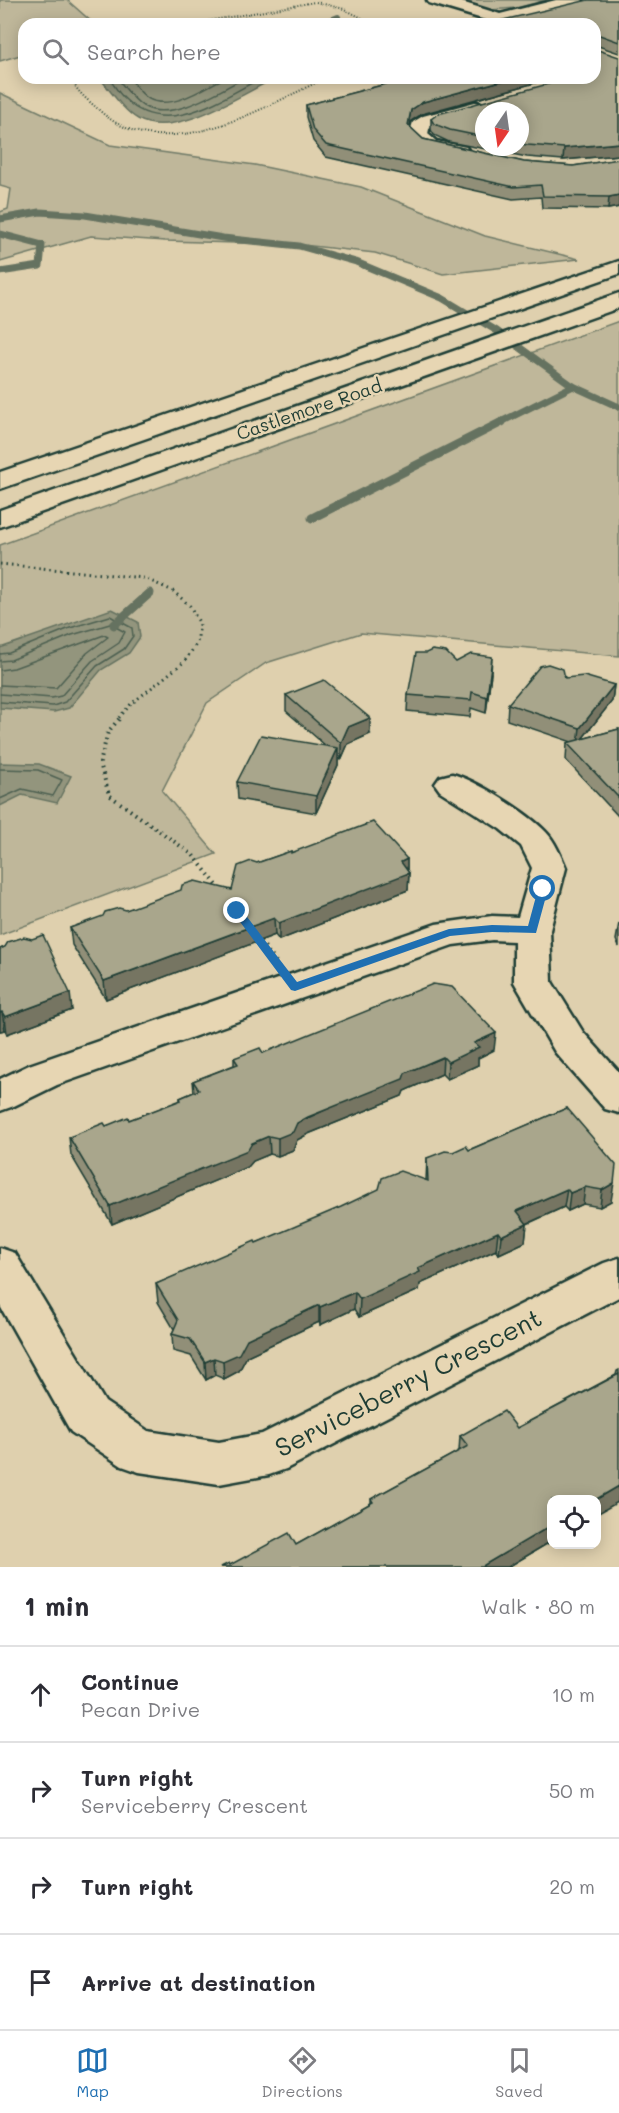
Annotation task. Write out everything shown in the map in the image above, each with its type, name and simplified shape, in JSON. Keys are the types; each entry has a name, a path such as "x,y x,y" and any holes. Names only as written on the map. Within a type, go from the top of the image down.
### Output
{"street":[{"path":"435,0 497,18"},
{"path":"517,18 576,0"},
{"path":"475,108 430,120 420,126 418,135 430,145 475,154"},
{"name":"Castlemore Road","path":"0,482 619,267"},
{"name":"Castlemore Road","path":"0,519 619,300"},
{"path":"452,784 512,821 535,840 549,868 532,930 534,982 568,1042 619,1098"},
{"path":"0,1096 43,1075 449,933 492,928 532,930"},
{"name":"Serviceberry Crescent","path":"0,1266 88,1417 139,1451 219,1463 269,1454 619,1276"}],"path":[{"path":"223,18 314,1 344,9 362,18"},
{"path":"74,84 115,124 144,134 179,135 223,125 313,84"},
{"path":"0,564 144,578 173,591 190,606 200,624 197,643 184,662 131,704 108,732 100,763 109,795 193,855 222,892"},
{"path":"251,930 295,987"}],"shaded area":[{"path":"0,0 67,0 87,18 18,18 18,56 0,61"},
{"path":"455,0 547,0 516,8 490,10"},
{"path":"0,93 110,145 255,165 361,187 485,236 579,259 443,274 375,253 303,245 165,241 91,236 0,262 0,212 8,209 11,189 0,186"},
{"path":"619,321 619,656 361,633 266,663 207,703 162,791 216,854 0,935 0,545"}],"water":[{"path":"105,84 264,84 227,104 170,124 153,124 138,119 119,102"},
{"path":"112,609 138,622 140,637 129,653 101,670 69,708 54,712 0,708 0,648"},
{"path":"0,763 39,764 71,776 57,803 22,795 0,806"}],"building":[{"path":"588,0 619,0 619,42 601,35 601,18 512,18"},
{"path":"601,51 619,57 619,143 564,148 529,145 529,102 482,102 548,84 601,84"},
{"path":"386,84 490,84 423,102 411,110 408,125 423,139 475,151 475,156 498,156 524,162 573,166 619,159 619,195 609,197 543,196 541,185 514,187 326,145 313,130 306,105"},
{"path":"475,104 475,135 450,130 434,124 431,119 438,114"},
{"path":"432,650 446,652 456,662 471,654 492,657 487,697 472,692 471,700 408,695 416,653 426,653"},
{"path":"548,664 563,669 565,678 584,676 614,685 580,728 508,704 540,666"},
{"path":"324,680 370,718 348,727 341,743 286,695"},
{"path":"619,729 619,798 567,743"},
{"path":"261,735 338,748 316,796 237,782"},
{"path":"373,822 407,859 401,862 409,873 279,923 274,918 104,981 70,928 103,916 105,912 119,908 126,910 181,890 182,885 195,881 232,890 238,866 251,861 257,863 291,851 291,853"},
{"path":"43,935 70,993 5,1017 2,1012 0,1013 0,949 8,942"},
{"path":"433,984 452,987 496,1033 474,1043 479,1047 448,1062 443,1057 405,1073 403,1079 308,1117 297,1123 293,1132 278,1138 269,1136 252,1143 248,1150 110,1206 69,1137 104,1123 106,1126 128,1117 129,1120 181,1100 180,1098 199,1090 193,1081 238,1064 234,1058 260,1048 263,1053"},
{"path":"567,1108 616,1165 614,1183 602,1190 585,1187 570,1193 567,1189 517,1211 527,1224 501,1236 498,1232 418,1268 420,1272 360,1299 355,1292 320,1307 319,1305 247,1339 239,1354 223,1361 214,1358 205,1362 190,1339 172,1334 178,1320 156,1284 341,1207 379,1189 382,1178 400,1171 428,1181 427,1158 445,1151 453,1152 466,1146 469,1150"},
{"path":"619,1374 619,1486 601,1496 547,1495 547,1528 483,1567 221,1567 229,1563 230,1565 289,1533 296,1545 373,1502 371,1499 468,1446 460,1436 504,1411 517,1428"}],"waterway":[{"path":"0,219 40,212 85,215 223,238 299,246 356,262 442,298 497,331 573,386"},
{"path":"0,234 42,245 40,266 0,272"},
{"path":"499,423 573,386"},
{"path":"573,386 619,407"},
{"path":"312,518 502,422"},
{"path":"114,625 150,593"}],"route":[{"path":"237,911 295,987 449,933 492,928 532,930 543,889"}]}
